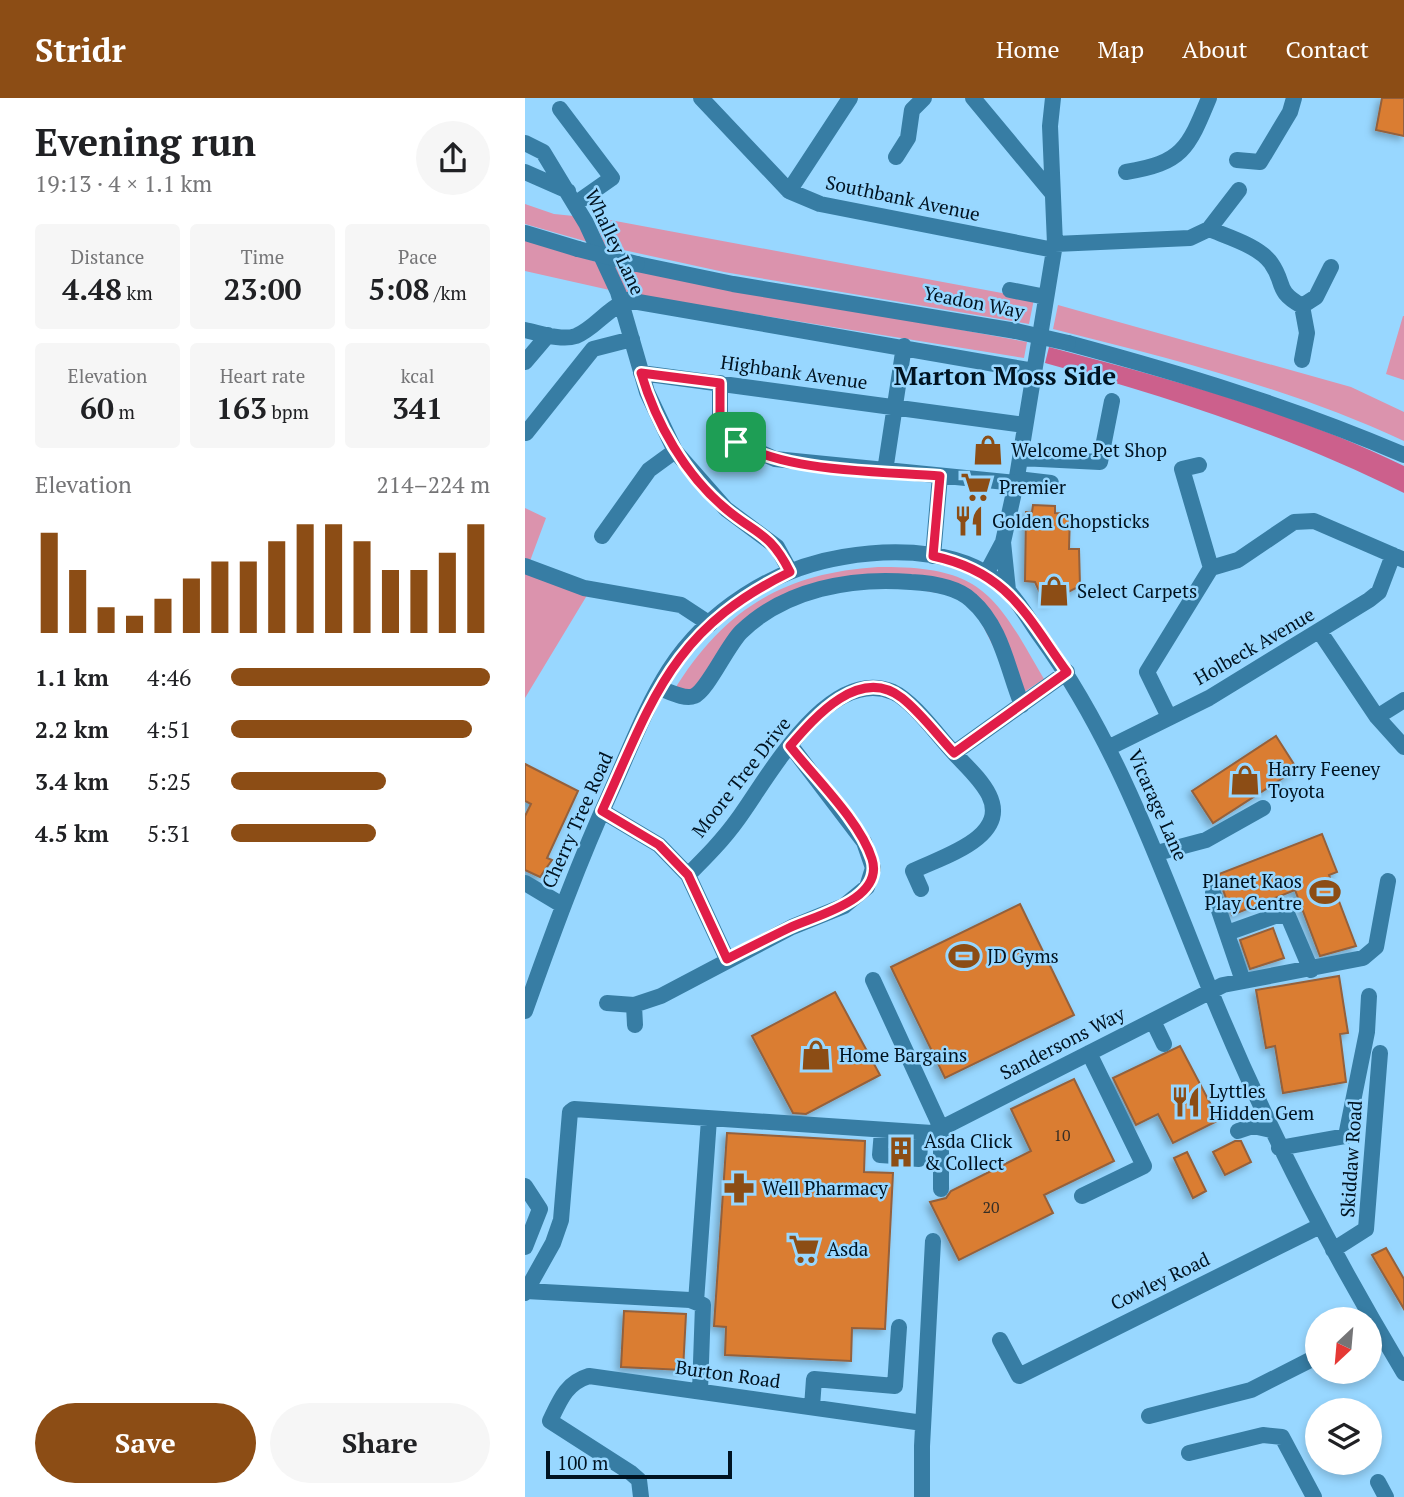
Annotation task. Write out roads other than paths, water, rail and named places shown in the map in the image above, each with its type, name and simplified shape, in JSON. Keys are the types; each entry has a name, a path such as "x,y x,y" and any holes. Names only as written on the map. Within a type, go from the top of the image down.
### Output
{"street":[{"name":"Southbank Avenue","path":"701,98 789,191 820,204 1054,247 1176,240 1209,229"},
{"path":"789,191 850,98"},
{"path":"896,157 908,138 912,110 925,98"},
{"path":"973,98 1052,193"},
{"path":"986,574 1003,542 1016,481 1054,247 1053,98"},
{"path":"1121,172 1157,167 1173,159 1185,146 1209,98"},
{"path":"1237,160 1256,168 1285,122 1294,98"},
{"path":"525,172 572,198 612,178 561,109"},
{"name":"Whalley Lane","path":"525,143 543,152 572,198 621,301 641,373 675,452 718,502 777,547 790,572"},
{"path":"1209,229 1231,214 1239,190"},
{"path":"1209,229 1258,252 1271,262 1284,295 1302,306 1307,332 1302,360"},
{"name":"Yeadon Way","path":"525,233 637,264 733,284 1016,331 1068,343 1175,371 1319,419 1404,455"},
{"path":"1302,306 1317,298 1331,267"},
{"path":"1010,290 1046,298"},
{"path":"525,331 577,336 621,301 904,346 1034,371"},
{"path":"525,362 548,335"},
{"path":"526,433 593,349 632,339"},
{"path":"885,471 904,346"},
{"name":"Highbank Avenue","path":"641,373 1025,425"},
{"path":"720,383 720,428 727,436 757,454 801,464 1051,483"},
{"path":"1020,458 1100,462 1112,401"},
{"path":"602,536 649,470 675,452"},
{"path":"1199,465 1182,469 1211,568"},
{"path":"933,556 940,476"},
{"path":"1169,717 1147,672 1211,568 1238,560 1294,522 1303,519 1314,520 1399,557"},
{"path":"954,560 976,558 989,553 1003,542"},
{"path":"1003,542 1008,590"},
{"name":"Cherry Tree Road","path":"525,1011 562,905 659,688 684,650 709,624 743,596 790,572 853,555 933,556 954,560 986,574"},
{"name":"Holbeck Avenue","path":"1109,747 1209,698 1319,632 1380,592 1399,557"},
{"path":"525,565 584,588 681,605 709,624"},
{"name":"Vicarage Lane","path":"986,574 1008,590 1067,672 1109,747 1157,853 1210,991 1279,1148 1362,1307"},
{"path":"659,688 689,698 697,696 742,631 784,604 838,584 893,580 936,585 969,598 983,612 999,637 1022,705"},
{"path":"1319,632 1377,717 1404,747"},
{"path":"954,753 1067,672"},
{"name":"Moore Tree Drive","path":"688,875 722,840 790,746 831,702 858,691 879,689 903,698 954,753 981,783 989,796 993,813 987,830 977,839 913,871 921,889"},
{"path":"1377,717 1404,700"},
{"path":"607,1003 634,1005 661,996 792,926 844,906 857,897 872,875 873,860 864,842 790,746"},
{"path":"1157,853 1206,840 1263,808"},
{"path":"602,811 659,845 688,875 727,959"},
{"name":"Sandersons Way","path":"931,1131 1210,991 1243,981 1358,960 1372,952 1379,936 1388,881"},
{"path":"525,883 562,905"},
{"path":"1213,893 1243,981"},
{"path":"1227,933 1275,916 1288,916 1311,970"},
{"path":"873,980 931,1131 941,1189"},
{"path":"1279,1148 1346,1136 1367,1032 1369,996"},
{"path":"634,1005 635,1025"},
{"path":"1153,1021 1164,1044"},
{"path":"1082,1196 1144,1166 1089,1053"},
{"name":"Skiddaw Road","path":"1333,1250 1366,1229 1380,1053"},
{"path":"700,1391 705,1318 703,1305 696,1302 526,1292 553,1243 561,1220 570,1112 574,1110 882,1132 931,1131"},
{"path":"696,1302 709,1119"},
{"path":"1238,1131 1253,1126 1271,1130"},
{"path":"882,1132 880,1155 919,1159 931,1131"},
{"path":"526,1242 540,1209 527,1193"},
{"name":"Cowley Road","path":"1000,1340 1019,1376 1320,1226"},
{"path":"922,1497 923,1423 933,1241"},
{"path":"895,1385 899,1327"},
{"name":"Vicarage Lane","path":"1383,1343 1404,1373"},
{"path":"1149,1416 1251,1390 1305,1363"},
{"name":"Burton Road","path":"641,1497 639,1480 631,1473 550,1421 570,1385 589,1376 923,1423"},
{"path":"812,1407 814,1379 925,1389"},
{"path":"1189,1453 1263,1435 1282,1437 1314,1497"},
{"path":"1378,1482 1386,1497"}],"place":[{"name":"Welcome Pet Shop","path":"988,450"},
{"name":"Premier","path":"976,487"},
{"name":"Golden Chopsticks","path":"969,521"},
{"name":"Select Carpets","path":"1054,591"},
{"name":"Harry Feeney Toyota","path":"1245,780"},
{"name":"Planet Kaos Play Centre","path":"1325,892"},
{"name":"JD Gyms","path":"964,956"},
{"name":"Home Bargains","path":"816,1055"},
{"name":"Lyttles Hidden Gem","path":"1186,1102"},
{"name":"Asda Click & Collect","path":"901,1152"},
{"name":"Well Pharmacy","path":"739,1188"},
{"name":"Asda","path":"804,1249"}],"district":[{"name":"Marton Moss Side","path":"1005,376"}]}
